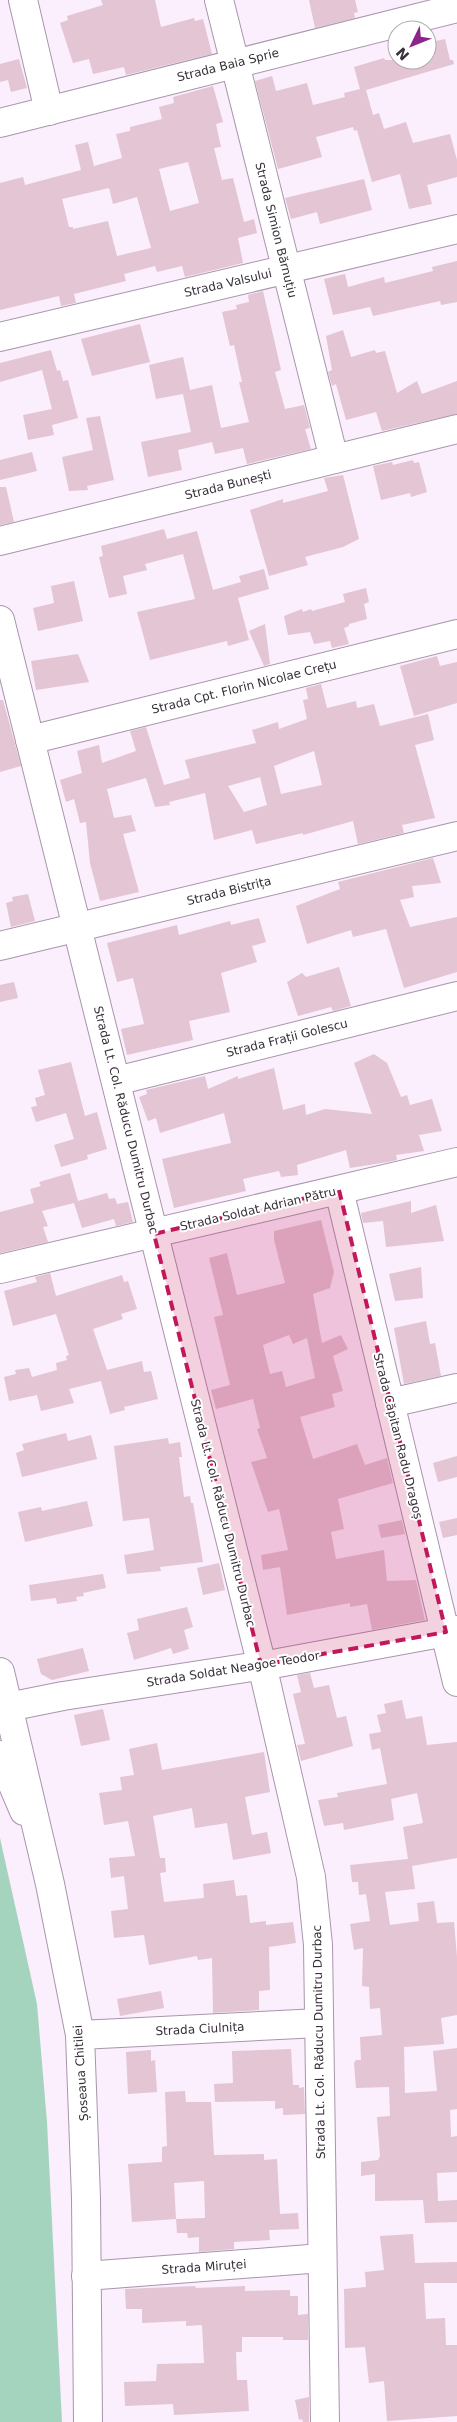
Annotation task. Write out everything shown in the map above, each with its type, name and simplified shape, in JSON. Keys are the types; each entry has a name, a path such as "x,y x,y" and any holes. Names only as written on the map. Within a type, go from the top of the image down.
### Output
{"street":[{"path":"23,0 49,111"},
{"name":"Strada Simion Bărnuțiu","path":"218,0 334,459"},
{"name":"Strada Baia Sprie","path":"0,123 457,8"},
{"name":"Strada Valsului","path":"0,337 457,229"},
{"name":"Strada Bunești","path":"0,541 457,429"},
{"name":"Strada Lt. Col. Răducu Dumitru Durbac","path":"0,620 261,1665 311,1877 318,1944 325,2422"},
{"name":"Strada Cpt. Florin Nicolae Crețu","path":"30,740 457,634"},
{"name":"Strada Bistrița","path":"0,946 457,836"},
{"name":"Strada Frații Golescu","path":"116,1081 457,996"},
{"name":"Strada Soldat Adrian Pătru","path":"0,1269 457,1162"},
{"name":"Strada Căpitan Radu Dragoș","path":"339,1190 390,1403 451,1631 457,1682"},
{"path":"390,1403 457,1388"},
{"name":"Strada Soldat Neagoe Teodor","path":"3,1708 451,1631"},
{"name":"Șoseaua Chitilei","path":"0,1672 3,1708 43,1858 80,2035 88,2422"},
{"path":"0,1755 3,1758 43,1858"},
{"name":"Strada Ciulnița","path":"80,2035 319,2024"},
{"name":"Strada Miruței","path":"86,2276 322,2258"}],"highlighted area":[{"path":"339,1190 446,1632 261,1665 154,1234"}],"green space":[{"path":"0,1838 37,2004 47,2122 62,2422 0,2422"}],"building":[{"path":"101,0 155,0 161,27 194,18 195,21 203,19 212,54 126,75 124,67 93,74 89,59 73,63 60,23 68,20 67,16 103,5"},
{"path":"309,0 355,0 358,12 354,13 355,18 315,28"},
{"path":"445,39 450,60 453,60 454,64 437,69 437,41"},
{"path":"384,58 387,60 387,70 434,70 366,90 373,115 379,113 384,129 406,122 413,143 450,134 457,160 457,177 427,185 432,204 409,209 400,174 372,182 357,130 354,131 353,127 316,137 322,157 278,169 255,81 272,76 276,91 307,83 313,105 345,97 344,93 360,89 354,67"},
{"path":"19,59 27,88 11,92 8,80 0,82 0,64"},
{"path":"213,86 223,122 216,124 221,147 214,148 222,180 233,178 244,222 254,219 257,233 238,238 243,263 185,277 182,266 157,272 155,266 124,274 126,281 74,294 76,303 61,306 59,296 0,310 0,183 23,177 25,185 81,170 75,145 88,142 94,166 122,158 116,134 130,131 130,127 162,119 159,107 174,103 173,97","holes":["188,162 199,203 170,211 159,169","109,188 113,204 137,197 151,248 117,256 108,221 73,229 73,227 69,227 62,199"]},
{"path":"364,179 372,210 320,224 317,212 291,219 285,198"},
{"path":"457,261 457,302 441,305 440,301 373,316 370,307 333,315 324,279 345,274 348,287 384,277 385,283 433,271 432,267"},
{"path":"263,291 281,370 275,372 285,409 304,405 310,428 305,429 311,449 247,464 243,448 215,454 212,442 178,450 182,470 148,477 141,442 191,432 183,394 156,399 149,365 183,357 190,390 212,385 221,428 249,422 239,382 242,382 234,345 230,346 222,312 237,309 236,305 249,302 248,295"},
{"path":"140,324 150,362 92,376 81,339"},
{"path":"343,330 351,357 375,350 376,353 385,351 397,393 417,381 422,394 457,381 457,414 382,431 376,412 346,420 336,384 332,386 328,372 332,370 326,336"},
{"path":"51,350 57,371 60,370 63,381 68,380 78,418 52,425 54,435 28,440 23,415 52,409 42,370 0,382 0,363"},
{"path":"100,416 114,480 87,486 88,490 69,491 62,457 93,450 86,418"},
{"path":"32,452 37,471 0,480 0,460"},
{"path":"413,460 414,463 419,462 427,492 411,497 410,493 381,500 373,466 392,462 393,465"},
{"path":"343,475 359,539 343,547 305,557 308,565 269,576 250,510 283,499 283,503 328,491 324,478"},
{"path":"0,487 6,487 14,522 0,525"},
{"path":"164,529 167,539 197,531 213,590 241,582 239,576 264,569 269,589 238,598 249,640 228,646 227,641 150,660 137,612 195,599 183,554 145,564 147,570 123,576 127,594 109,598 99,557 103,556 101,546"},
{"path":"74,581 83,621 38,631 33,608 54,603 51,586"},
{"path":"366,588 369,602 364,604 367,619 349,624 349,626 344,628 349,644 332,648 330,641 314,644 310,632 288,635 284,616 302,609 303,612 311,609 312,611 345,602 343,594"},
{"path":"265,624 270,664 264,666 249,631"},
{"path":"78,654 89,682 36,690 31,661"},
{"path":"437,656 440,666 457,662 457,703 414,716 400,666"},
{"path":"321,684 327,708 356,701 357,708 374,704 380,726 428,714 434,740 415,745 435,818 402,825 404,833 358,844 353,821 303,835 303,833 256,844 252,830 214,840 205,793 169,802 170,805 155,807 146,778 107,789 114,818 131,815 136,831 123,834 139,892 100,901 90,863 86,822 80,823 74,799 66,802 60,780 82,773 77,751 99,745 102,763 136,751 130,731 146,727 164,785 190,778 185,760 256,743 252,730 278,722 279,729 307,719 303,700 308,699 306,688","holes":["314,751 322,785 281,794 274,766","260,777 267,805 244,812 228,786"]},
{"path":"0,700 3,700 21,766 0,772"},
{"path":"433,858 441,883 412,886 414,897 400,900 410,927 457,917 457,972 404,988 386,929 353,937 351,930 307,944 296,906 340,889 338,882"},
{"path":"28,894 35,921 11,927 6,903 13,901 12,897"},
{"path":"259,918 266,942 252,946 257,962 221,973 230,1012 189,1021 193,1040 127,1055 121,1029 144,1024 133,978 117,982 107,943 177,925 179,935 230,921 231,925"},
{"path":"339,967 351,1006 333,1011 331,1007 298,1016 287,982 302,973 306,977"},
{"path":"14,982 18,998 0,1002 0,985"},
{"path":"374,1054 387,1063 401,1097 407,1095 410,1105 432,1099 442,1131 419,1135 424,1151 396,1155 397,1160 350,1168 346,1150 297,1165 298,1175 281,1177 279,1171 243,1179 246,1191 174,1208 162,1159 231,1143 224,1113 160,1133 156,1118 148,1121 139,1097 147,1094 146,1090 205,1076 208,1089 238,1076 238,1079 274,1068 283,1110 305,1104 306,1115 325,1109 372,1114 354,1063"},
{"path":"71,1062 85,1116 97,1112 107,1149 87,1155 88,1159 61,1167 54,1145 74,1139 66,1113 36,1122 31,1107 37,1106 35,1098 45,1095 38,1070"},
{"path":"70,1173 78,1201 107,1193 109,1199 115,1198 117,1204 128,1202 133,1222 116,1226 114,1219 82,1228 74,1203 42,1211 48,1226 43,1227 48,1242 0,1253 0,1212 34,1203 30,1189 41,1186 39,1182"},
{"path":"411,1201 411,1213 436,1205 444,1241 386,1247 383,1221 363,1223 361,1213"},
{"path":"321,1220 334,1272 330,1288 313,1294 322,1343 341,1335 348,1349 333,1356 343,1391 332,1394 335,1407 300,1417 313,1459 357,1444 365,1465 387,1458 393,1483 338,1499 344,1529 331,1532 336,1559 384,1550 387,1581 416,1580 425,1620 372,1630 367,1604 350,1607 350,1603 287,1615 280,1567 263,1570 261,1555 288,1550 279,1509 268,1512 251,1462 267,1458 257,1429 260,1428 253,1399 216,1409 211,1390 230,1385 214,1317 223,1315 209,1258 227,1253 237,1295 285,1283 274,1240 274,1231","holes":["289,1335 293,1344 307,1338 315,1378 286,1387 282,1371 270,1374 263,1345"]},
{"path":"421,1267 423,1298 395,1301 389,1274"},
{"path":"50,1273 56,1296 122,1275 124,1282 128,1281 137,1309 121,1314 123,1319 93,1329 107,1370 142,1361 144,1372 151,1371 158,1399 124,1407 125,1410 110,1414 101,1381 69,1389 74,1403 41,1411 37,1395 9,1401 4,1377 16,1374 15,1370 29,1368 32,1377 57,1370 56,1363 67,1360 66,1356 69,1355 56,1314 13,1326 4,1291 37,1282 35,1277"},
{"path":"426,1321 430,1344 435,1343 441,1376 404,1384 394,1328"},
{"path":"66,1433 68,1441 91,1435 97,1459 22,1477 16,1453 24,1450 22,1444"},
{"path":"168,1438 169,1444 180,1442 182,1457 179,1457 184,1497 190,1496 191,1503 193,1503 203,1562 160,1567 161,1571 127,1574 124,1555 154,1550 149,1518 123,1521 114,1446"},
{"path":"457,1456 457,1477 438,1482 433,1463"},
{"path":"87,1501 93,1526 25,1542 18,1512 41,1507 42,1511"},
{"path":"457,1518 457,1535 443,1538 439,1522"},
{"path":"402,1520 405,1534 381,1538 378,1525"},
{"path":"219,1563 225,1590 203,1595 197,1568"},
{"path":"103,1574 106,1588 83,1593 84,1596 76,1597 77,1601 57,1604 56,1598 31,1601 29,1585"},
{"path":"187,1607 193,1627 184,1630 189,1649 173,1654 171,1648 134,1660 127,1633 139,1630 137,1619"},
{"path":"83,1648 89,1671 52,1680 41,1674 37,1659"},
{"path":"310,1673 314,1688 329,1685 337,1718 346,1716 353,1746 301,1761 297,1745 305,1744 293,1694 301,1692 297,1675"},
{"path":"402,1700 406,1719 422,1716 427,1745 457,1742 457,1858 412,1866 415,1889 385,1892 390,1925 419,1921 417,1903 434,1901 437,1923 454,1922 457,1957 457,2015 441,2018 444,2044 404,2047 405,2093 437,2091 433,2051 457,2048 457,2109 450,2110 451,2137 457,2136 457,2172 437,2173 438,2201 457,2200 457,2222 425,2223 423,2200 375,2201 375,2174 361,2176 361,2162 378,2160 380,2156 377,2117 390,2116 389,2087 356,2088 354,2063 356,2060 361,2060 360,2037 382,2035 380,2008 370,2009 369,1987 362,1986 363,1948 354,1950 350,1924 370,1921 366,1894 359,1895 358,1882 352,1882 350,1865 408,1859 403,1827 423,1823 417,1793 391,1799 394,1820 344,1830 343,1823 324,1826 318,1800 338,1797 337,1793 387,1784 380,1748 372,1750 369,1734 381,1732 377,1715 386,1713 384,1704"},
{"path":"103,1709 110,1740 81,1746 74,1715"},
{"path":"157,1743 162,1770 264,1752 270,1792 245,1797 252,1835 267,1832 271,1853 233,1860 227,1823 195,1828 192,1808 153,1816 160,1858 165,1858 166,1872 160,1873 164,1902 204,1898 203,1884 234,1880 236,1896 247,1895 250,1923 266,1921 266,1925 293,1922 296,1943 269,1947 270,1990 259,1991 259,2010 213,2013 212,1958 198,1960 197,1956 149,1965 144,1935 114,1938 111,1911 128,1909 124,1876 111,1878 109,1858 135,1856 128,1821 104,1825 99,1793 122,1790 120,1777 134,1775 129,1749"},
{"path":"161,1991 164,2008 120,2016 117,1999"},
{"path":"291,2049 293,2085 299,2085 299,2088 304,2087 305,2114 283,2115 283,2108 275,2109 275,2101 215,2102 214,2084 233,2083 232,2051"},
{"path":"151,2050 151,2061 155,2060 157,2092 128,2094 126,2052"},
{"path":"185,2091 186,2102 211,2102 214,2155 264,2154 264,2160 277,2159 280,2214 298,2213 299,2229 269,2230 270,2240 234,2242 234,2249 199,2252 199,2237 188,2238 187,2233 177,2233 176,2219 132,2222 128,2164 162,2162 162,2147 167,2146 165,2092","holes":["204,2181 205,2218 176,2219 174,2183"]},
{"path":"413,2234 415,2263 457,2262 457,2283 424,2283 426,2319 445,2318 446,2345 457,2345 457,2416 387,2421 384,2381 369,2383 365,2347 345,2348 344,2289 366,2287 365,2272 384,2270 380,2236"},
{"path":"195,2286 196,2288 245,2286 245,2291 290,2290 290,2296 298,2296 298,2315 308,2314 308,2340 283,2340 283,2337 242,2337 242,2352 236,2352 237,2380 247,2380 249,2411 174,2415 173,2404 125,2406 124,2382 156,2381 157,2364 204,2363 202,2325 186,2326 186,2321 142,2323 142,2309 126,2309 125,2289"},
{"path":"309,2397 309,2422 303,2422 302,2419 299,2420 295,2400"}]}
